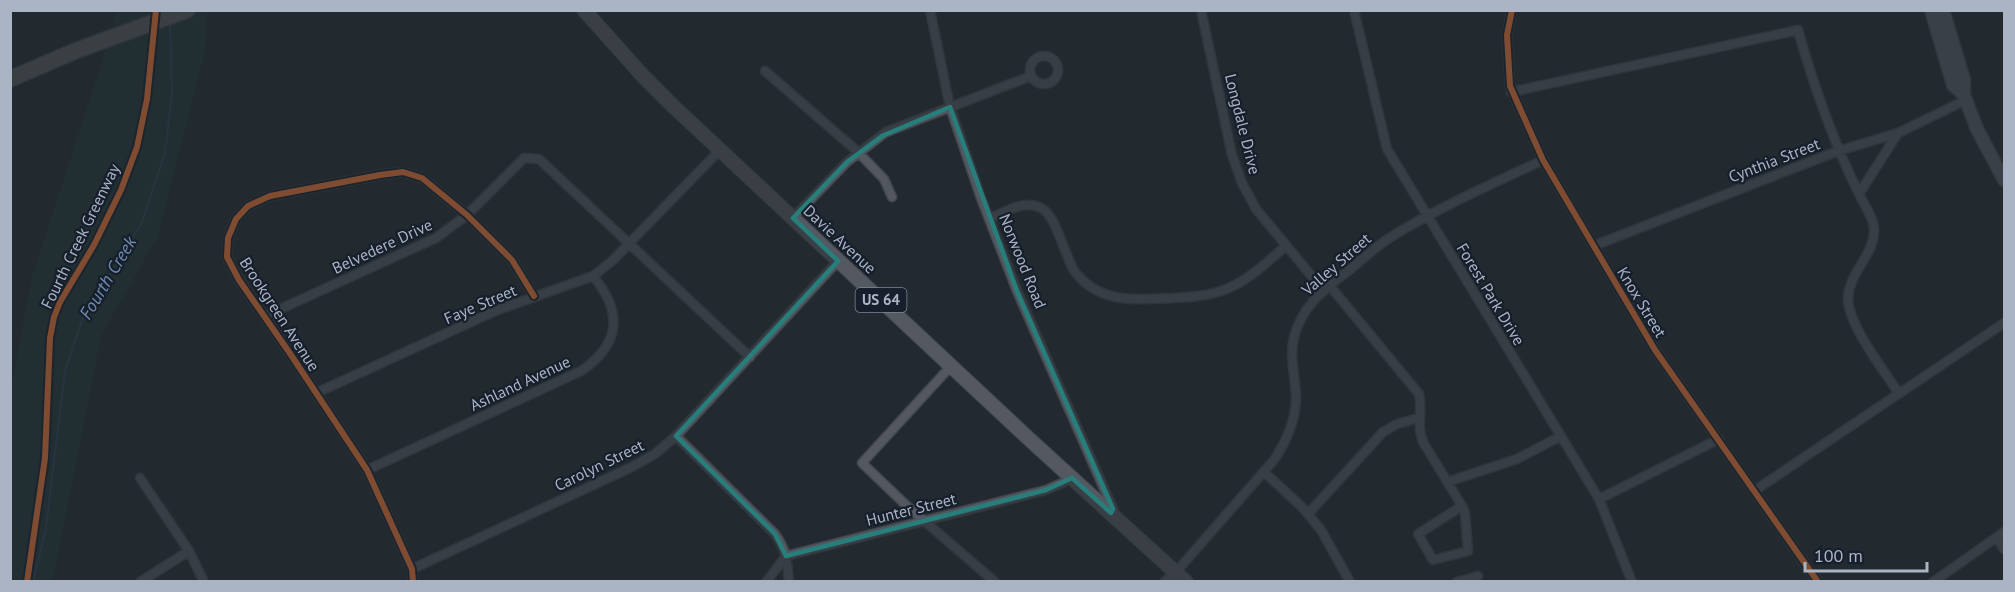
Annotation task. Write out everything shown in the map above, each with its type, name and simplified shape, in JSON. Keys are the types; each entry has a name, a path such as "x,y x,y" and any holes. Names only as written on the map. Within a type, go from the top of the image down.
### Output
{"highway":[{"path":"10,79 75,51 187,10"}],"main road":[{"name":"Davie Avenue","path":"584,10 643,76 720,150 1181,577"},
{"path":"1931,10 1953,85 1965,98"},
{"path":"1943,10 1964,80 1965,98 1977,129 2004,180"}],"street":[{"name":"Norwood Road","path":"930,10 950,107 989,219 1017,291 1113,509 1111,513"},
{"name":"Longdale Drive","path":"1201,10 1232,155 1242,183 1256,209 1286,246 1327,288 1419,394 1421,404 1418,418 1419,431 1423,442 1462,506"},
{"name":"Forest Park Drive","path":"1354,10 1388,149 1599,499 1632,582"},
{"name":"Knox Street","path":"1512,10 1507,35 1511,92 1543,160 1655,350 1818,582"},
{"path":"1511,92 1798,30 1838,151 1871,217 1874,228 1869,249 1853,277 1848,296 1851,317 1899,394"},
{"path":"765,71 858,152 884,179 892,197"},
{"path":"793,218 858,152 886,132 1031,76"},
{"name":"Cynthia Street","path":"1593,246 1838,151 1898,133 1965,98"},
{"path":"1859,194 1898,133"},
{"name":"Faye Street","path":"316,393 481,317 593,276 612,261 720,150"},
{"name":"Belvedere Drive","path":"265,316 436,238 467,215 524,158 539,159 628,244"},
{"name":"Valley Street","path":"1164,582 1181,577 1274,460 1285,442 1293,422 1296,401 1292,359 1294,338 1301,317 1313,299 1390,237 1543,160"},
{"name":"Brookgreen Avenue","path":"413,582 412,569 367,470 265,316 238,280 226,257 228,238 236,219 248,206 270,196 403,172 422,178 467,215 512,260 534,296"},
{"path":"989,219 1024,205 1035,205 1044,209 1050,216 1068,261 1086,284 1100,292 1132,300 1196,297 1222,291 1243,281 1286,246"},
{"path":"628,244 750,357"},
{"name":"Carolyn Street","path":"412,569 630,468 655,454 676,436 838,261"},
{"name":"Ashland Avenue","path":"367,470 581,371 597,361 608,346 614,328 613,310 606,292 593,276"},
{"path":"1755,490 2004,323"},
{"path":"951,366 862,463 994,582"},
{"path":"1308,514 1383,432 1397,424 1418,418"},
{"path":"676,436 774,534 783,546 789,582"},
{"path":"1447,482 1516,459 1561,436"},
{"path":"1599,499 1719,439"},
{"path":"1263,472 1308,514 1321,530 1350,582"},
{"path":"140,477 189,551 204,582"},
{"name":"Hunter Street","path":"786,556 1046,490 1071,477"},
{"path":"1462,506 1465,513 1468,551 1432,560 1418,534 1462,506"},
{"path":"1933,582 2004,532"},
{"path":"1996,538 2004,549"},
{"path":"140,582 189,551"},
{"path":"766,582 786,556"},
{"path":"1457,582 1478,576"}],"highlighted area":[{"path":"950,107 1017,291 1113,509 1111,513 1072,478 1046,490 786,556 775,534 676,436 838,261 793,218 847,162 882,136"}],"green space":[{"path":"115,11 208,11 205,52 158,236 101,336 53,581 11,582 11,389 31,280 114,23"}],"waterway":[{"name":"Fourth Creek","path":"33,582 46,528 65,371 84,314 142,222 165,152 172,95 170,23"}],"cycle path":[{"name":"Fourth Creek Greenway","path":"27,582 45,458 50,338 54,317 121,190 137,147 147,99 156,10"},
{"path":"1512,10 1507,35 1510,86 1543,160 1655,350 1818,582"},
{"path":"413,582 412,569 367,470 239,280 227,257 228,238 236,219 248,206 270,196 403,172 422,178 467,215 512,260 534,296"}]}
